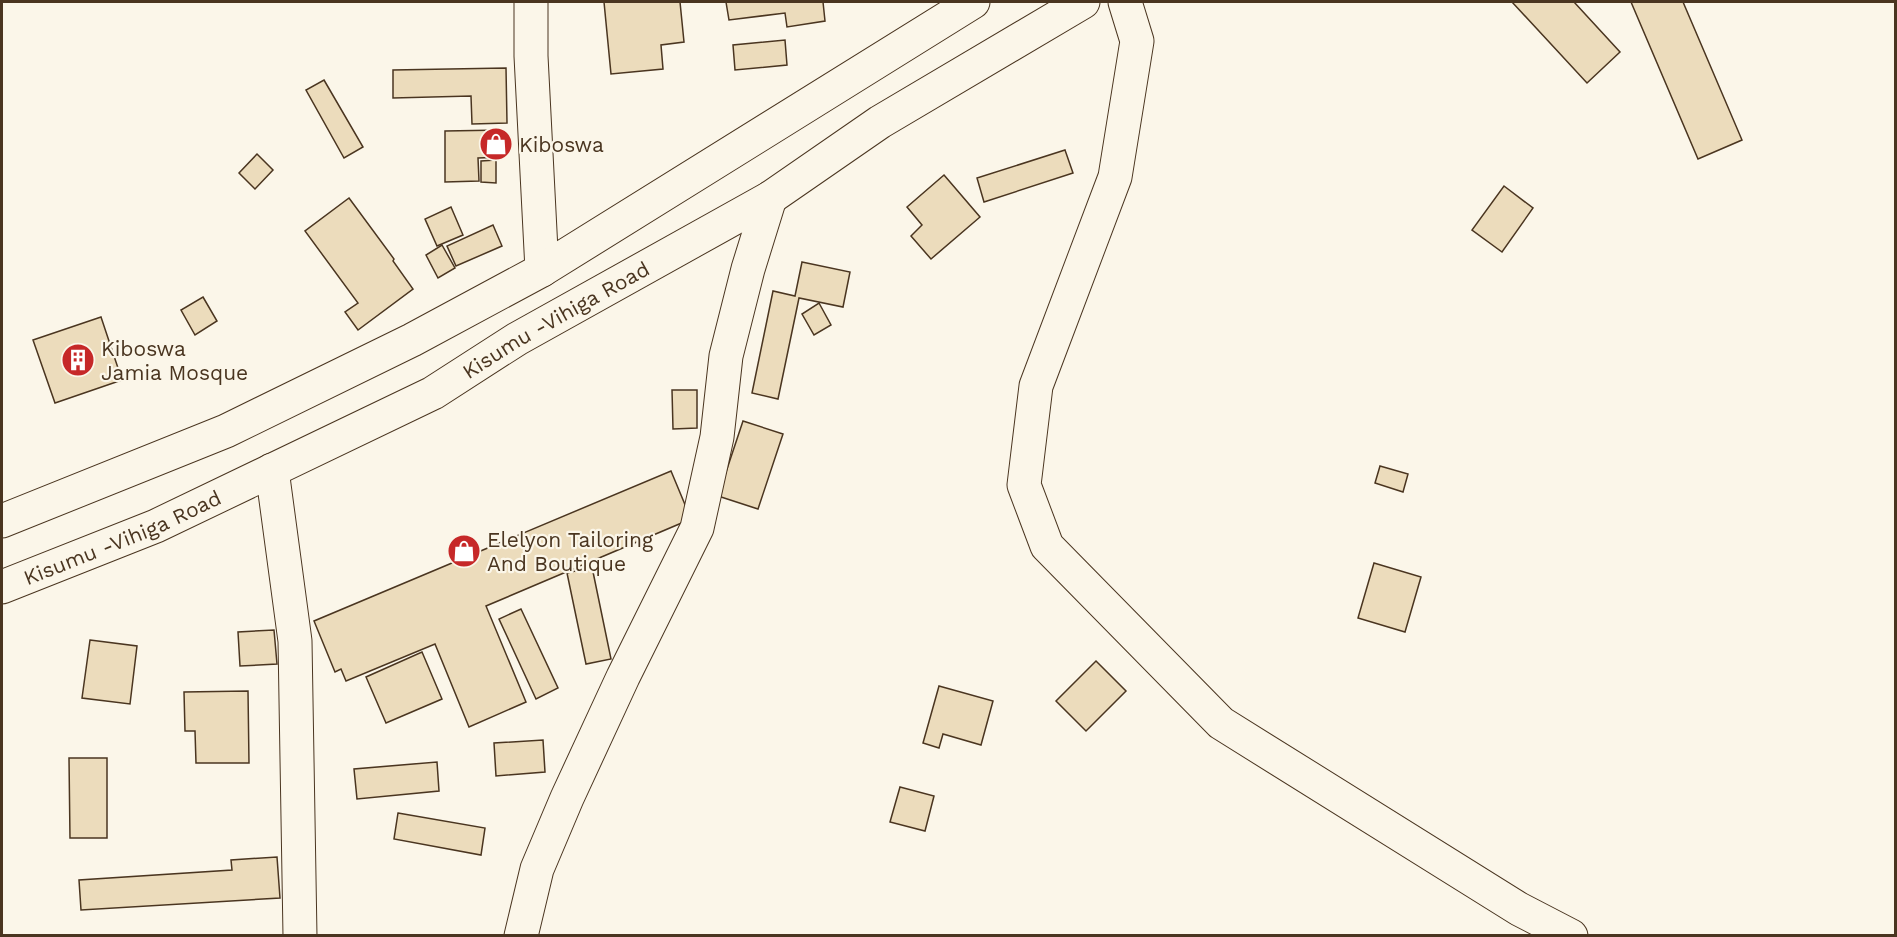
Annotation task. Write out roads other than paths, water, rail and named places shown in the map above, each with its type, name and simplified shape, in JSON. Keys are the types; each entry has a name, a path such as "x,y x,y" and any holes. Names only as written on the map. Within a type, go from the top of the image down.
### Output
{"main road":[{"path":"531,2 531,56 542,270"},
{"path":"2,521 226,431 412,339 542,270 973,2"},
{"name":"Kisumu -Vihiga Road","path":"2,586 156,526 433,393 517,339 770,198 880,122 1083,2"},
{"path":"1125,2 1137,41 1115,177 1036,386 1024,485 1047,546 1221,723 1519,909 1570,936"},
{"path":"521,936 537,869 567,798 623,677 697,528 717,437 726,356 748,268 770,198"},
{"path":"272,470 295,640 300,936"}],"place":[{"name":"Kiboswa","path":"496,144"},
{"name":"Kiboswa Jamia Mosque","path":"78,360"},
{"name":"Elelyon Tailoring And Boutique","path":"464,551"}]}
